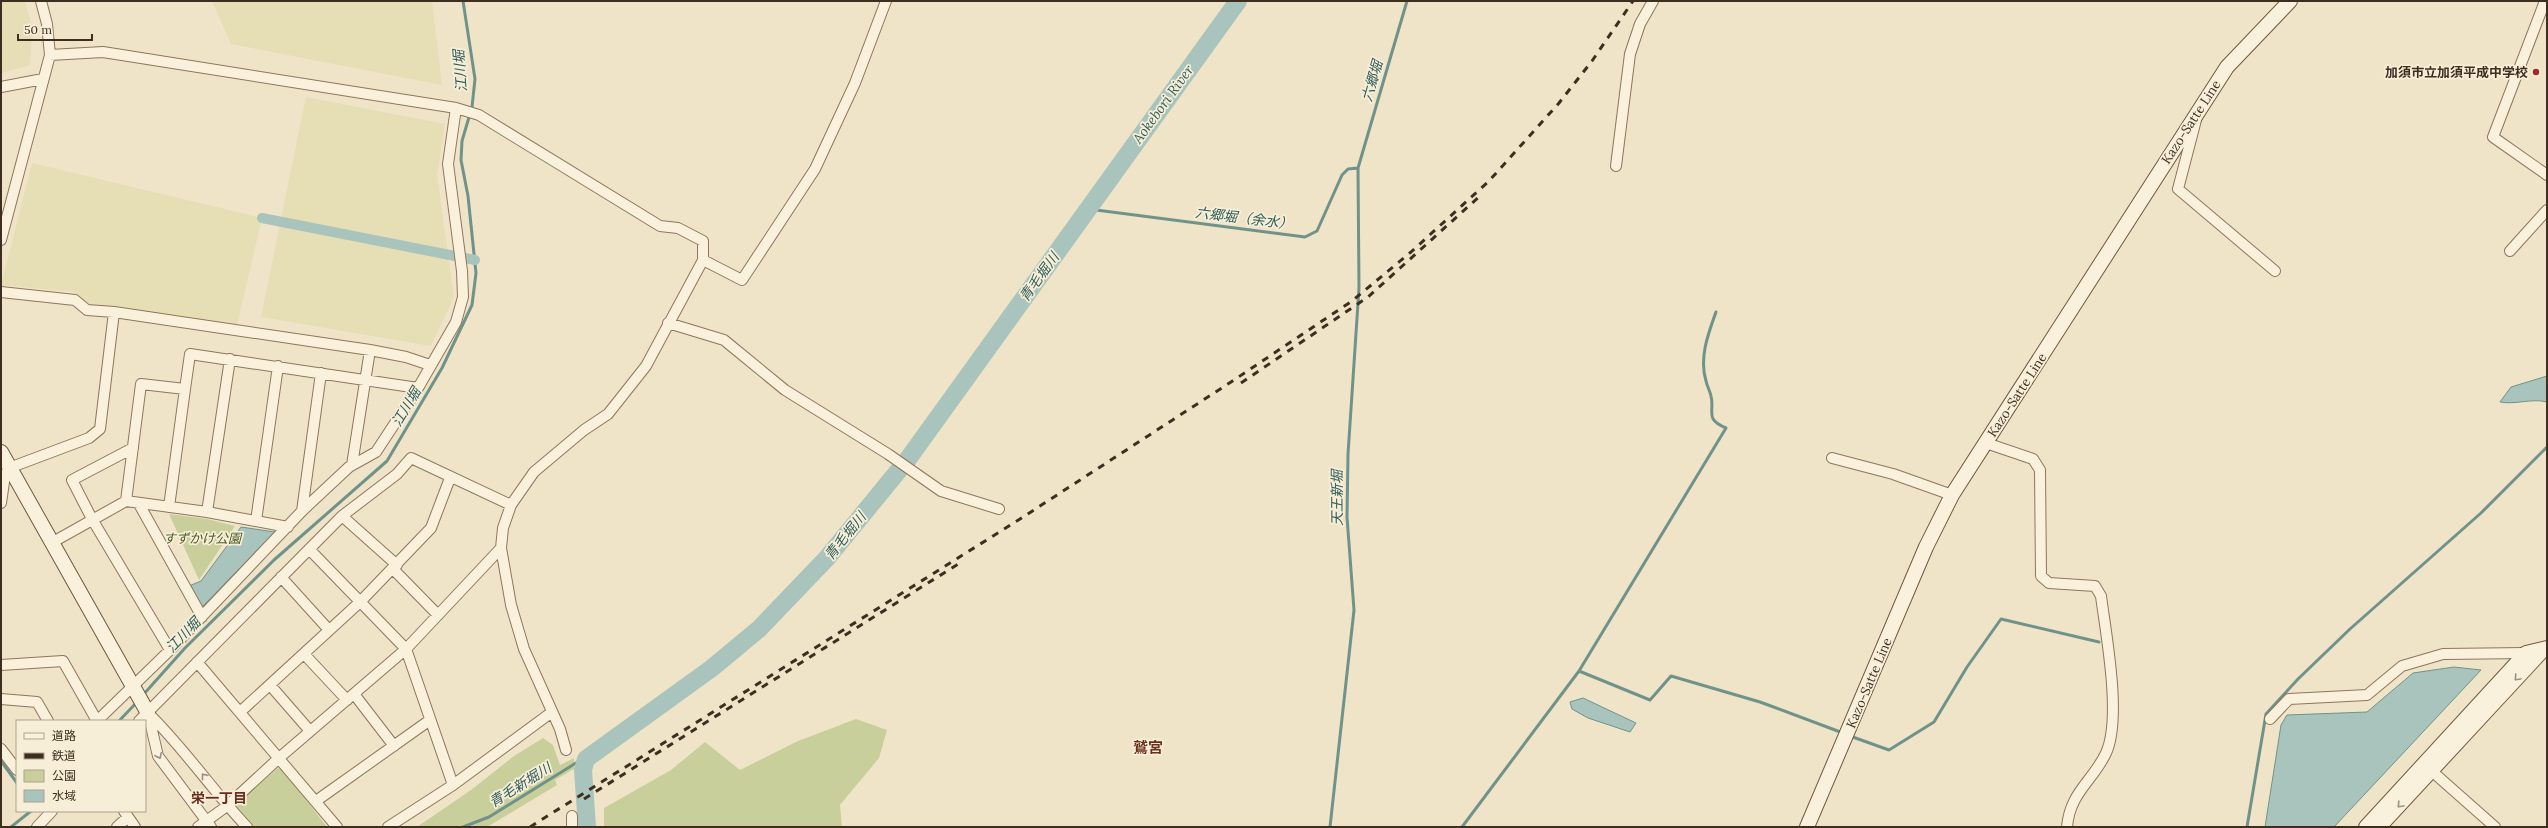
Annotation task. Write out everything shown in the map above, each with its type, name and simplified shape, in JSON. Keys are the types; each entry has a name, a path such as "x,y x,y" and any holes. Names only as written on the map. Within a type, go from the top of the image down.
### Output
{"main road":[{"name":"Kazo-Satte Line","path":"1807,827 1929,542 1952,496 2199,108 2227,67 2290,1"},
{"path":"4,460 53,542 134,686 143,717"},
{"path":"2379,827 2428,767 2526,653 2545,649"},
{"path":"2366,827 2545,649"}],"street":[{"path":"1,240 3,224 50,55 47,24 41,1"},
{"path":"703,260 742,280 815,169 855,83 886,1"},
{"path":"1616,166 1630,54 1640,24 1653,1"},
{"path":"2545,1 2493,137 2547,175"},
{"path":"50,55 103,52 456,108 479,115 660,226 678,228 703,241 703,260 646,366 608,414 584,430 534,472 511,504 502,528 501,548 511,605 522,642 552,712 566,750"},
{"path":"1,87 43,79"},
{"path":"98,720 170,650 302,511 352,465 376,452 418,388 456,322 463,297 462,271 448,164 456,108"},
{"path":"2199,108 2178,189 2275,271"},
{"path":"2510,251 2547,210"},
{"path":"1,292 75,300 87,310 114,312 370,350 406,357 430,365"},
{"path":"1,503 5,475 4,460 89,438 100,430 114,312"},
{"path":"668,323 724,340 785,390 888,454 946,494 999,509"},
{"path":"352,465 370,350"},
{"path":"169,507 190,354 418,388"},
{"path":"207,512 230,359"},
{"path":"256,521 278,366"},
{"path":"302,511 321,373"},
{"path":"126,501 141,384 185,389"},
{"path":"1986,443 2033,459 2040,470 2041,576 2049,583 2096,586 2101,596 2114,713 2106,752 2079,791 2068,811 2067,827"},
{"path":"133,448 72,480 92,519 170,650"},
{"path":"248,827 227,806 170,734 143,717 342,516 397,474 411,458 450,478 511,504"},
{"path":"1832,458 1893,474 1952,496"},
{"path":"240,712 360,602 431,528 450,478"},
{"path":"53,542 126,501 139,504 207,512 288,527"},
{"path":"139,504 202,617"},
{"path":"342,516 395,567 438,615"},
{"path":"146,725 158,756 205,825 279,758 406,649 501,548"},
{"path":"309,549 406,649 453,785"},
{"path":"281,577 329,630"},
{"path":"2270,719 2288,699 2367,695 2402,666 2443,654 2526,653"},
{"path":"304,654 350,697 394,746"},
{"path":"1,665 63,661 96,720"},
{"path":"197,662 337,827"},
{"path":"270,685 310,731"},
{"path":"1,699 37,702 47,720"},
{"path":"388,827 453,785 552,712"},
{"path":"316,801 430,720"},
{"path":"1,749 16,769"},
{"path":"2428,767 2495,827"},
{"path":"37,827 51,812"},
{"path":"117,827 126,814 135,827"},
{"path":"572,816 572,827"}],"shaded area":[{"path":"1,1 25,1 32,27 30,65 1,73"},
{"path":"212,1 432,1 442,85 231,44"},
{"path":"306,97 445,124 437,175 454,297 431,346 261,317"},
{"path":"32,163 262,218 237,325 90,304 74,292 1,285"}],"green space":[{"name":"すずかけ公園","path":"169,514 207,519 235,526 199,580"},
{"path":"856,719 887,730 879,758 840,805 842,827 604,827 604,808 671,770 705,742 740,770 798,741"},
{"path":"543,738 553,745 560,765 574,758 574,769 555,780 557,785 487,827 417,827 471,790 514,756"},
{"path":"278,768 283,770 327,827 252,827 232,807"}],"water":[{"path":"2547,376 2547,402 2500,402 2511,387"},
{"path":"241,527 275,532 202,607 189,586 201,581"},
{"path":"2454,667 2481,670 2334,827 2265,827 2281,725 2287,715 2367,712 2413,673"},
{"path":"1583,698 1636,723 1630,732 1588,718 1572,709 1570,702"}],"waterway":[{"name":"江川堀","path":"143,695 185,648 274,560 387,461 442,368 472,305 476,273 468,196 461,160 462,141 472,107 475,79 463,1"},
{"name":"青毛堀川","path":"587,827 583,770 586,759 712,668 759,629 827,558 908,459 1238,1"},
{"name":"天王新堀","path":"1330,827 1354,610 1347,517 1348,454 1359,288 1358,168 1407,1"},
{"name":"六郷堀（余水）","path":"1089,206 1096,210 1305,237 1317,231 1342,175 1348,169 1358,168"},
{"path":"262,218 475,260"},
{"path":"1579,671 1726,428 1719,425 1713,418 1711,396 1706,383 1703,364 1705,346 1716,312"},
{"path":"2247,827 2266,714 2298,679 2350,629 2481,513 2547,447"},
{"path":"1850,736 1889,750 1934,722 1967,667 2001,619 2099,642"},
{"path":"1462,827 1579,671 1650,700 1671,676 1760,702 1843,733"},
{"name":"江川堀","path":"120,720 137,702"},
{"name":"青毛新堀川","path":"463,827 489,817 576,763 586,759"},
{"path":"1,761 16,782"},
{"name":"江川堀","path":"11,827 30,812"}],"railway":[{"path":"530,827 1020,519 1231,382 1352,301 1411,252 1489,181 1559,103 1592,61 1633,1"},
{"path":"1241,383 1368,297 1481,195"},
{"path":"584,799 963,561"}],"place":[{"name":"加須市立加須平成中学校","path":"2536,72"}],"district":[{"name":"鷲宮","path":"1148,747"},
{"name":"栄一丁目","path":"219,798"}],"water label":[{"name":"六郷堀","path":"1372,81"},
{"name":"Aokebori River","path":"1163,104"}]}
